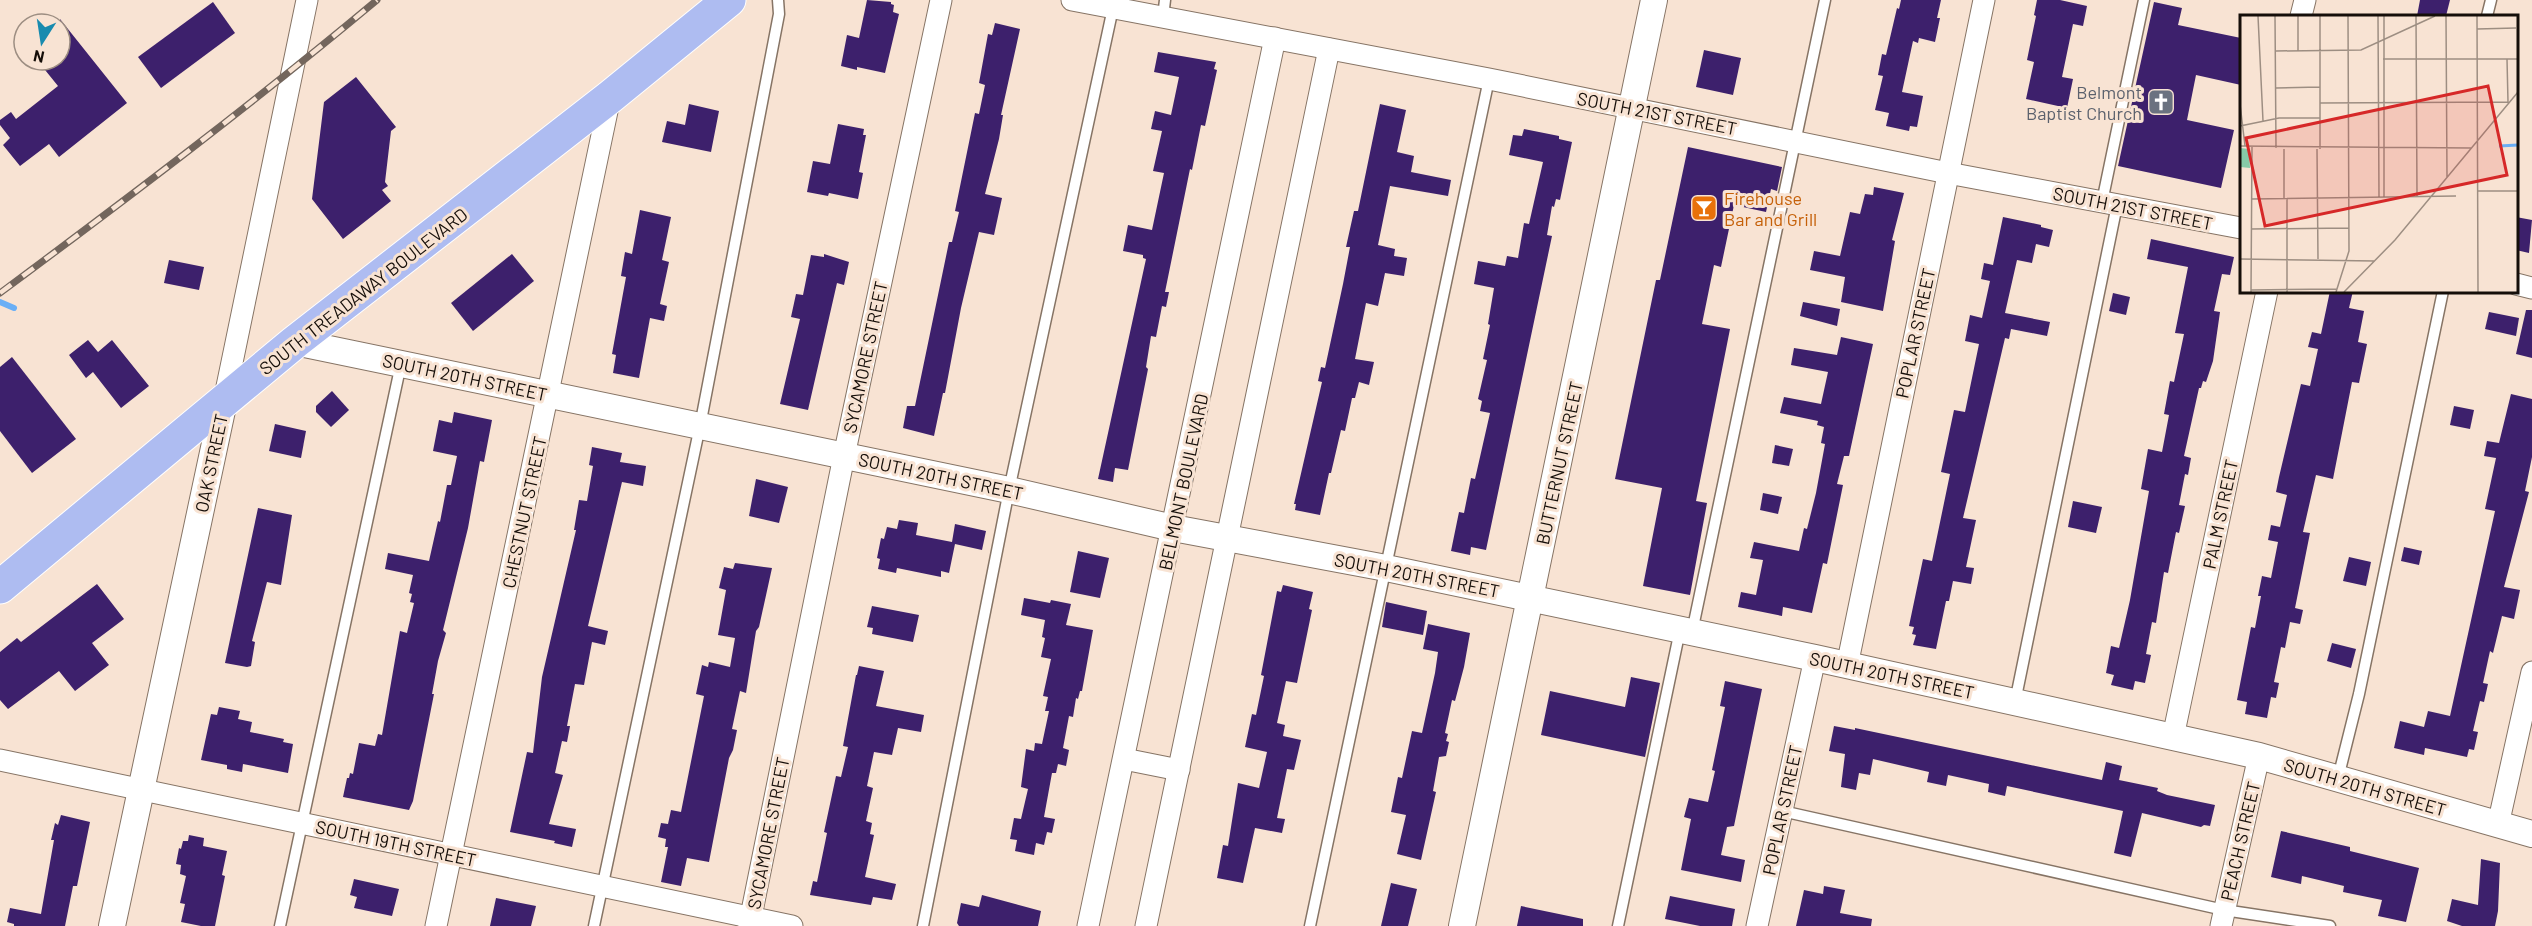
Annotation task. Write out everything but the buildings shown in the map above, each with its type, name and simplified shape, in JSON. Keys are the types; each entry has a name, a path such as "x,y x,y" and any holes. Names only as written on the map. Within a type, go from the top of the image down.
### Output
{"main road":[{"name":"SOUTH TREADAWAY BOULEVARD","path":"0,586 295,342 610,97 729,0"}],"street":[{"name":"OAK STREET","path":"112,926 307,0"},
{"name":"SYCAMORE STREET","path":"750,922 844,456 941,0"},
{"name":"SOUTH 21ST STREET","path":"1072,0 1113,8 1164,9 1275,38 1948,173 2240,228"},
{"name":"BUTTERNUT STREET","path":"1462,926 1654,0"},
{"name":"POPLAR STREET","path":"1847,666 1984,0"},
{"path":"2301,15 2305,0"},
{"name":"BELMONT BOULEVARD","path":"1088,926 1275,38"},
{"path":"1146,926 1329,48"},
{"name":"CHESTNUT STREET","path":"436,926 610,97"},
{"path":"2517,284 2532,288"},
{"name":"PALM STREET","path":"2173,737 2267,292"},
{"name":"SOUTH 20TH STREET","path":"295,342 1009,490 1173,528 1386,568 1815,658 2259,756 2532,834"},
{"name":"POPLAR STREET","path":"1757,926 1815,658"},
{"path":"2498,825 2532,672"},
{"name":"PEACH STREET","path":"2223,918 2259,756"},
{"path":"1124,759 1179,770"},
{"name":"SOUTH 19TH STREET","path":"0,760 602,886 750,922 792,926"}],"lane":[{"path":"594,926 700,426 779,14 778,0"},
{"path":"1618,926 1686,631 1825,0"},
{"path":"2014,702 2109,203 2144,0"},
{"path":"2487,15 2491,0"},
{"path":"923,926 1009,490 1113,8"},
{"path":"1310,926 1489,80"},
{"path":"2338,778 2359,694 2443,292"},
{"path":"280,926 401,364"},
{"path":"1782,812 2223,918 2330,926"}],"waterway":[{"path":"0,302 14,308"}],"railway":[{"path":"0,293 191,149 377,0"}],"place":[{"name":"Belmont Baptist Church","path":"2161,102"},
{"name":"Firehouse Bar and Grill","path":"1704,208"}]}
